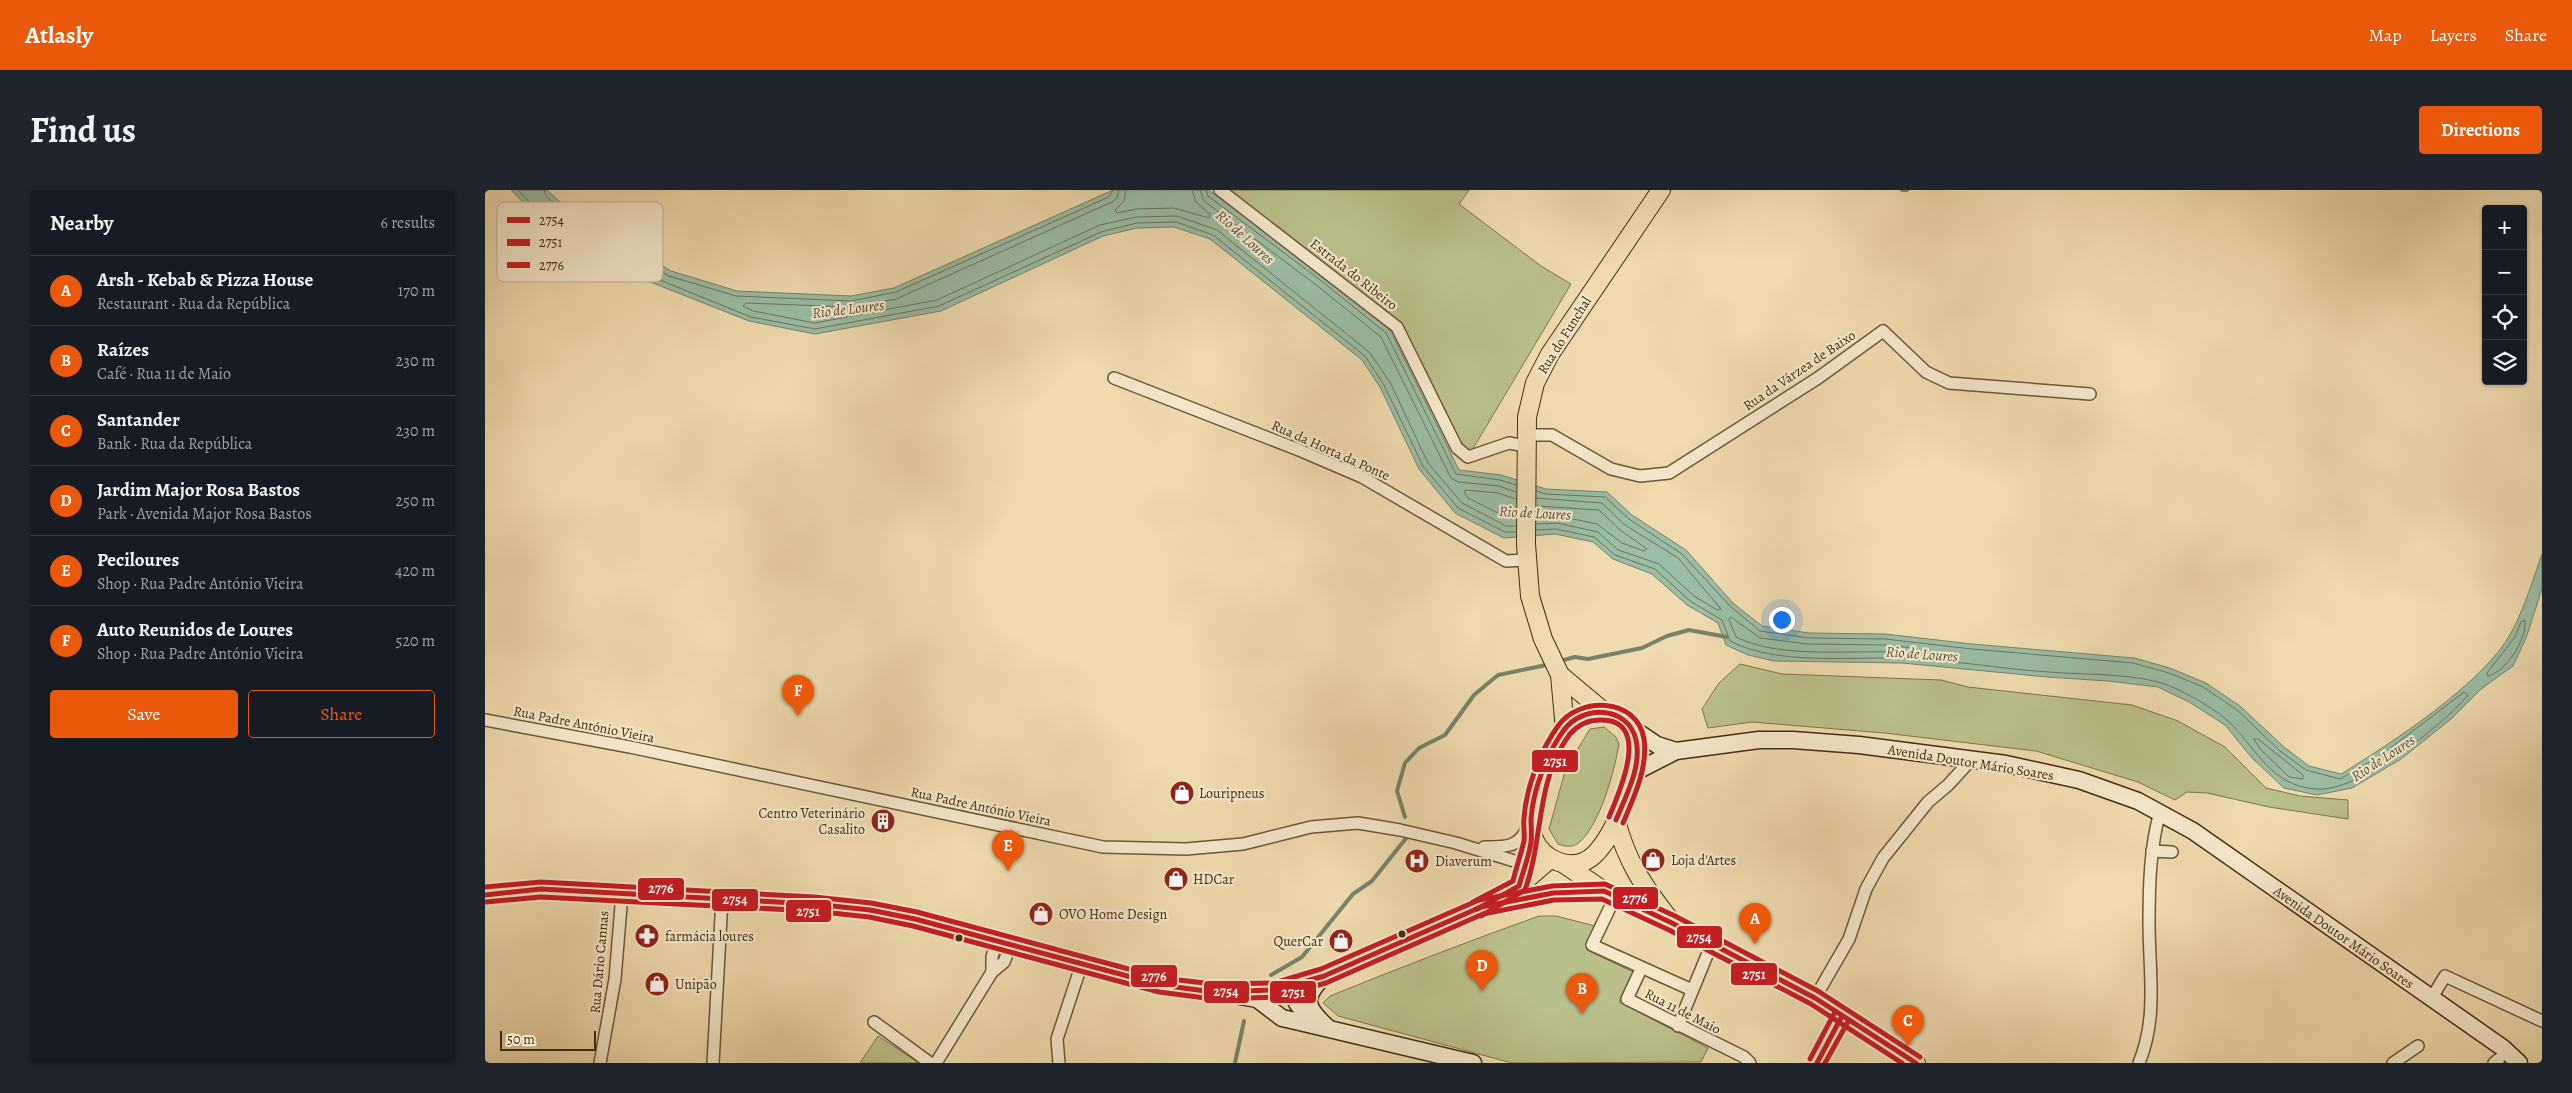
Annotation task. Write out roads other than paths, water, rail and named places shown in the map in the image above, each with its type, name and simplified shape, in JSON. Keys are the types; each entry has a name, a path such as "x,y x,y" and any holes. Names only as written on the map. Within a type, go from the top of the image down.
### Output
{"main road":[{"name":"Rua do Funchal","path":"1565,730 1560,675 1543,639 1530,596 1527,552 1526,448 1530,398 1542,367 1661,190"},
{"name":"Rua do Funchal","path":"1560,675 1603,711 1618,716 1629,726"},
{"path":"1519,886 1544,773 1565,730 1575,718 1588,712 1603,711"},
{"path":"485,895 541,889 723,899 870,910 915,918 1161,984 1213,992 1283,988 1324,976 1481,907 1519,886 1557,861 1579,863 1593,856 1603,845 1616,820 1635,772 1635,740 1629,726"},
{"path":"1616,820 1622,844 1639,881 1672,923"},
{"path":"1531,828 1539,849 1609,894 1712,943 1815,998 1916,1063"},
{"path":"1481,907 1553,893 1609,894"}],"street":[{"name":"Estrada do Ribeiro","path":"1221,190 1397,327 1457,448 1468,458 1509,443 1526,448"},
{"name":"Rua da Várzea de Baixo","path":"1526,448 1552,435 1611,469 1640,476 1669,473 1818,378 1883,331 1926,372 1949,383 2090,394"},
{"name":"Rua da Horta da Ponte","path":"1114,378 1299,450 1362,477 1506,561 1527,552"},
{"name":"Rua Padre António Vieira","path":"485,720 630,747 1103,847 1186,848 1243,844 1311,827 1358,823 1400,830 1473,848 1525,864"},
{"name":"Avenida Doutor Mário Soares","path":"1629,726 1657,745 1676,751"},
{"name":"Avenida Doutor Mário Soares","path":"1635,772 1676,751 1759,740 1793,740 1859,745 1971,760 2042,770 2079,780 2160,812 2210,842 2463,1022 2503,1048 2507,1062"},
{"path":"1815,998 1849,939 1866,889 1892,846 1928,802 1948,785 1971,760"},
{"path":"2139,1063 2148,1037 2153,1010 2149,922 2153,836 2160,812"},
{"name":"Rua Padre António Vieira","path":"1473,848 1506,847 1524,838 1531,828"},
{"path":"2152,851 2172,852"},
{"name":"Rua Dário Cannas","path":"600,1063 615,979 622,894"},
{"name":"Rua 11 de Maio","path":"1609,894 1592,945 1641,969 1627,999 1678,1026 1744,1057 1750,1063"},
{"path":"713,1063 723,899"},
{"path":"936,1063 992,972 991,957 1004,942"},
{"path":"1678,1026 1712,943"},
{"path":"1059,1063 1057,1040 1082,963"},
{"path":"1641,969 1692,990"},
{"path":"1324,976 1312,988 1308,1001 1311,1013 1327,1027"},
{"path":"2431,999 2445,976 2542,1021"},
{"path":"1283,988 1297,1003 1307,1019 1327,1027"},
{"path":"1283,988 1282,1008 1291,1020"},
{"path":"1213,992 1257,999 1282,1018 1327,1027 1473,1063"},
{"path":"1817,1063 1842,1016"},
{"path":"874,1022 930,1063"},
{"path":"2393,1063 2418,1046"}],"water":[{"path":"511,190 547,190 560,202 523,202"},
{"name":"Rio de Loures","path":"1113,190 1209,190 1322,275 1390,330 1459,470 1501,475 1546,489 1607,492 1632,515 1686,550 1733,603 1762,626 1809,633 1885,634 1972,644 2134,658 2170,668 2206,683 2240,706 2284,747 2309,766 2341,774 2434,711 2480,672 2498,652 2516,624 2542,554 2542,589 2526,638 2513,666 2481,689 2451,719 2401,759 2352,788 2317,795 2284,788 2252,758 2225,725 2189,702 2158,687 1902,663 1774,661 1748,655 1726,645 1718,623 1687,605 1652,574 1613,559 1593,542 1555,534 1504,538 1455,513 1419,469 1380,387 1362,360 1210,239 1174,227 1137,228 1103,236 941,311 815,334 749,321 650,282 663,282 663,266 671,271 737,291 851,296 894,288"}],"waterway":[{"path":"1902,190 1907,190"},
{"path":"1560,661 1575,657 1588,659 1642,648 1667,636 1689,630 1727,637"},
{"path":"1405,817 1397,791 1405,763 1419,748 1445,735 1474,695 1498,675 1551,664"},
{"path":"1271,975 1302,957 1353,894 1372,881 1407,837"},
{"path":"1235,1063 1244,1021"}],"place":[{"name":"Auto Reunidos de Loures","path":"798,716"},
{"name":"Louripneus","path":"1182,793"},
{"name":"Centro Veterinário Casalito","path":"883,821"},
{"name":"Loja d'Artes","path":"1653,860"},
{"name":"Diaverum","path":"1417,861"},
{"name":"Peciloures","path":"1008,871"},
{"name":"HDCar","path":"1176,879"},
{"name":"OVO Home Design","path":"1041,914"},
{"name":"farmácia loures","path":"647,936"},
{"name":"QuerCar","path":"1341,941"},
{"name":"Arsh - Kebab & Pizza House","path":"1755,944"},
{"name":"Unipão","path":"657,984"},
{"name":"Jardim Major Rosa Bastos","path":"1482,991"},
{"name":"Raízes","path":"1582,1014"},
{"name":"Santander","path":"1908,1046"}]}
